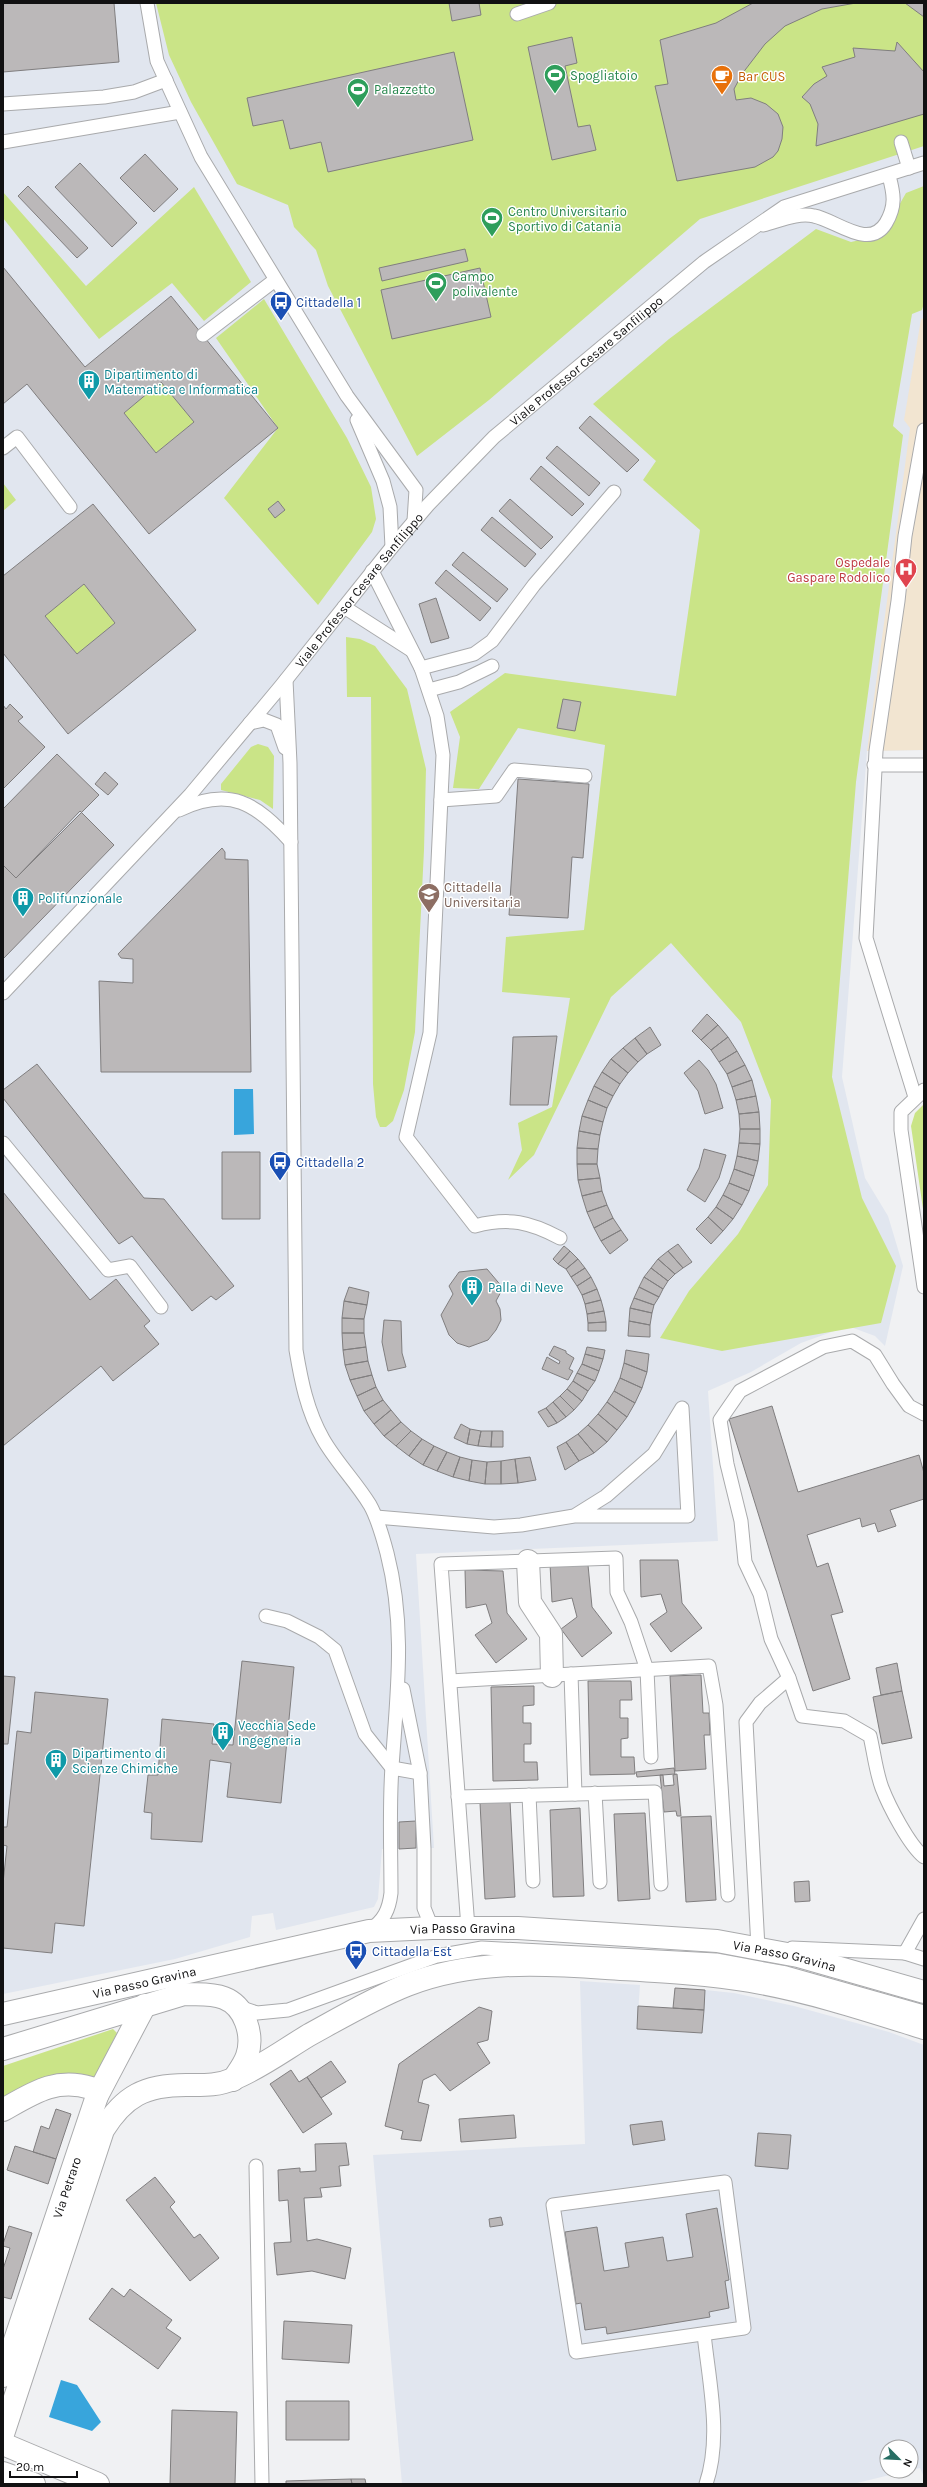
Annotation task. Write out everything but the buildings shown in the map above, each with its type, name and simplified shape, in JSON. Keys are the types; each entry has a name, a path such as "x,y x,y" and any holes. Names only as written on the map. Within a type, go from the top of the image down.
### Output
{"main road":[{"path":"528,1561 530,1602 551,1634 562,1675"},
{"name":"Via Passo Gravina","path":"3,2014 369,1931 432,1928 518,1928 683,1938 758,1948 798,1956 924,1992"},
{"path":"145,2005 254,1958"},
{"path":"233,2080 309,2036 406,1985 457,1970 484,1966 569,1965 714,1976 786,1989 924,2028"},
{"path":"145,2005 184,1994 212,1995 225,1998 239,2007 246,2020 248,2054 233,2080"},
{"name":"Via Passo Gravina","path":"3,2049 145,2005"},
{"name":"Via Petraro","path":"3,2376 97,2096 145,2005"},
{"name":"Via Petraro","path":"3,2434 103,2130 114,2110 125,2101 143,2091 172,2085 214,2085 233,2080"},
{"path":"3,2110 45,2088 68,2083 92,2088 97,2096"},
{"path":"3,2444 98,2484"}],"lane":[{"path":"147,3 157,61 201,157 347,396 416,490 414,521"},
{"path":"517,14 549,3"},
{"path":"3,104 104,97 134,92 166,80"},
{"path":"3,142 180,112"},
{"path":"901,142 909,168"},
{"name":"Viale Professor Cesare Sanfilippo","path":"3,993 172,813 250,724 372,571 414,521 494,438 704,262 784,207 889,176 924,163"},
{"path":"754,228 804,215 830,221 863,235 876,233 884,225 894,207 894,195 889,176"},
{"path":"203,335 275,280"},
{"path":"347,396 383,481 391,513 392,547"},
{"path":"924,430 905,536 898,601 874,765 866,938 919,1093 901,1112 901,1130 924,1287"},
{"path":"3,448 17,437 70,507"},
{"path":"421,668 474,654 492,641 534,585 614,492"},
{"path":"372,571 421,668 437,716 443,755 430,1033 406,1137 475,1226 496,1221 536,1225 560,1238"},
{"path":"344,607 413,652"},
{"path":"429,690 459,682 492,666"},
{"path":"286,680 290,763 296,1350 300,1380 311,1413 323,1439 370,1505 376,1517 387,1553 396,1599 400,1674 392,1768 389,1909 381,1922 369,1931"},
{"path":"250,724 264,720 277,725 290,763"},
{"path":"874,765 924,765"},
{"path":"441,800 496,796 514,770 584,776"},
{"path":"172,813 212,798 242,801 258,810 291,842"},
{"path":"3,1143 108,1270 130,1266 161,1307"},
{"path":"924,1414 909,1406 892,1384 875,1355 852,1342 823,1347 740,1391 720,1420 727,1464 741,1521 745,1562 760,1594 771,1639 789,1678 802,1716 844,1720 870,1736 882,1787 910,1840 924,1857"},
{"path":"376,1517 494,1527 528,1524 574,1516 688,1516 682,1408 654,1454 606,1496 574,1516"},
{"path":"468,1928 442,1564 616,1558 617,1592 631,1622 647,1670 651,1757"},
{"path":"266,1616 287,1621 319,1637 335,1650 365,1734 392,1768 420,1773"},
{"path":"450,1682 709,1666 716,1705 728,1895"},
{"path":"400,1674 420,1773 424,1841 424,1908 432,1928"},
{"path":"562,1675 575,1794"},
{"path":"789,1678 760,1703 746,1722 758,1948 822,1948 905,1953 924,1959"},
{"path":"458,1797 656,1792 661,1884"},
{"path":"595,1793 600,1882"},
{"path":"530,1795 533,1881"},
{"path":"905,1953 924,1919"},
{"path":"239,2007 257,2013 288,2010 438,1956 482,1948 644,1955 722,1961 786,1973 924,2012"},
{"path":"256,2166 262,2484"},
{"path":"725,2182 744,2328 704,2334 576,2352 553,2206 725,2182"},
{"path":"704,2334 713,2420 711,2469 706,2484"}],"shaded area":[{"name":"Cittadella Universitaria","path":"3,3 924,3 924,750 867,751 842,1077 865,1178 888,1216 903,1266 885,1346 875,1336 848,1326 801,1343 751,1372 708,1391 718,1541 416,1554 434,1848 382,1849 378,1899 374,1907 276,1930 273,1913 252,1916 250,1937 175,1959 3,1994"},
{"name":"Ospedale Gaspare Rodolico","path":"924,318 924,750 867,751 910,428 904,420 921,319"},
{"path":"580,1981 640,1985 637,2029 702,2033 705,1990 734,1993 794,2006 889,2032 924,2045 924,2477 919,2468 919,2439 879,2439 879,2478 853,2484 402,2484 373,2155 585,2144"}],"green space":[{"name":"Centro Universitario Sportivo di Catania","path":"156,3 924,3 924,146 700,219 489,400 417,456 328,286 316,250 294,227 288,205 237,184 191,102 169,55"},
{"path":"924,186 924,303 922,310 912,314 893,426 903,435 856,782 832,1077 862,1198 896,1266 881,1323 722,1351 660,1338 689,1291 738,1234 768,1185 771,1100 741,1022 671,943 611,997 534,1155 508,1180 522,1150 518,1123 552,1107 570,998 502,992 506,937 584,930 605,745 518,728 479,789 453,788 460,737 450,712 505,673 676,696 700,530 643,480 656,461 593,404 669,339 816,229 851,242 882,235 906,193"},
{"path":"194,187 251,282 204,321 172,283 99,339 3,218 3,192 86,286"},
{"path":"264,299 347,438 371,487 376,519 372,532 318,605 224,498 278,428 216,338"},
{"path":"161,382 194,422 156,453 124,413"},
{"path":"3,483 16,500 3,511"},
{"path":"84,584 115,623 77,654 45,616"},
{"path":"346,637 360,639 375,646 407,689 426,769 424,850 415,1032 404,1090 393,1121 386,1127 380,1127 376,1117 373,1084 371,697 347,697"},
{"path":"258,744 268,747 274,756 273,809 260,800 221,790 221,784 251,747"},
{"path":"924,1104 924,1216 911,1126 915,1113"},
{"path":"113,2029 117,2033 95,2077 3,2097 3,2066"}],"water":[{"path":"234,1089 253,1089 254,1134 234,1135"},
{"path":"61,2380 77,2385 101,2422 92,2431 49,2417"}],"place":[{"name":"Spogliatoio","path":"555,94"},
{"name":"Bar CUS","path":"722,96"},
{"name":"Palazzetto","path":"358,108"},
{"name":"Centro Universitario Sportivo di Catania","path":"492,238"},
{"name":"Campo polivalente","path":"436,302"},
{"name":"Cittadella 1","path":"281,322"},
{"name":"Dipartimento di Matematica e Informatica","path":"89,400"},
{"name":"Ospedale Gaspare Rodolico","path":"906,588"},
{"name":"Cittadella Universitaria","path":"429,914"},
{"name":"Polifunzionale","path":"23,918"},
{"name":"Cittadella 2","path":"280,1182"},
{"name":"Palla di Neve","path":"472,1306"},
{"name":"Vecchia Sede Ingegneria","path":"223,1752"},
{"name":"Dipartimento di Scienze Chimiche","path":"56,1780"},
{"name":"Cittadella Est","path":"356,1970"}]}
